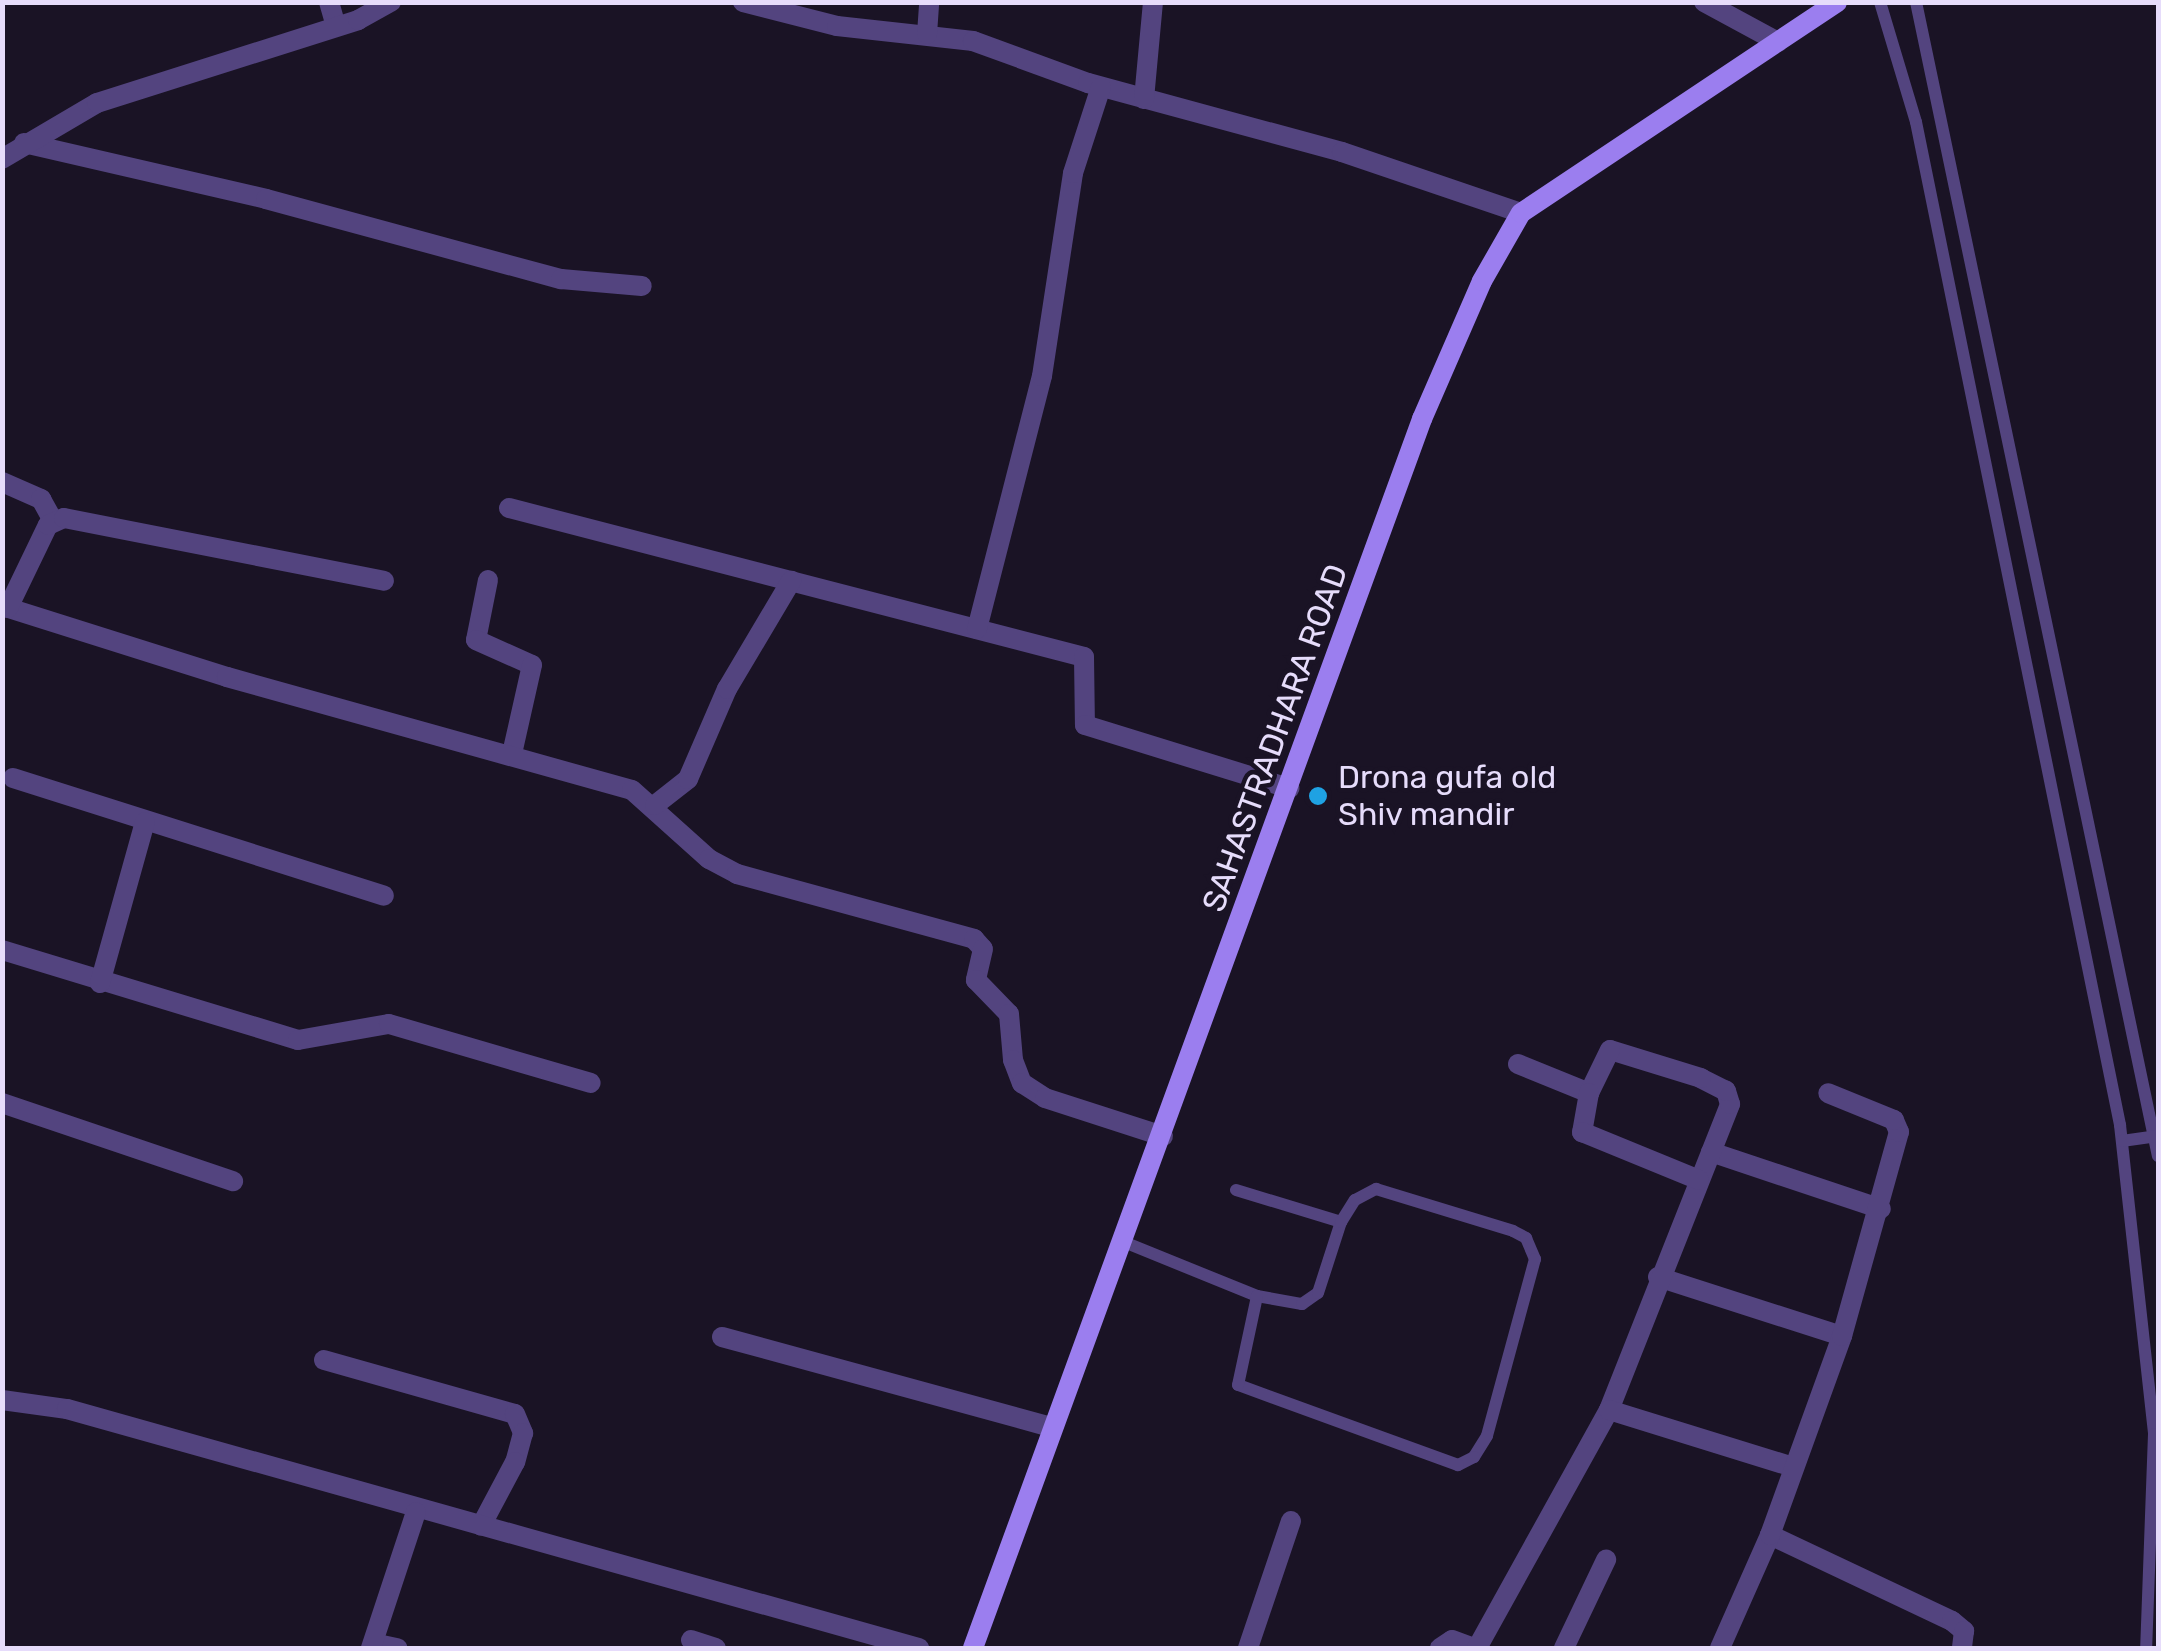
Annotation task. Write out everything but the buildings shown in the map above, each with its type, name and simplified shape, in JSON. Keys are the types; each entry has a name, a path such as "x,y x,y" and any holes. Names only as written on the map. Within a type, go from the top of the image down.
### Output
{"main road":[{"name":"SAHASTRADHARA ROAD","path":"972,1648 1450,345 1521,213 1838,2"}],"street":[{"path":"329,2 336,26"},
{"path":"2,159 98,104 336,26 391,2"},
{"path":"743,2 837,26 973,41 1101,87 1342,152 1521,213"},
{"path":"927,34 929,2"},
{"path":"1144,99 1154,2"},
{"path":"1704,2 1778,42"},
{"path":"977,630 1042,376 1073,173 1101,87"},
{"path":"24,144 266,199 560,279 642,286"},
{"path":"2,482 41,498 53,521"},
{"path":"509,508 1084,658 1085,724 1289,788"},
{"path":"53,521 75,518 384,581"},
{"path":"53,521 5,607 227,678 632,790 655,805 699,851 738,874 980,942 976,980 1009,1014 1013,1060 1022,1083 1045,1098 1163,1136"},
{"path":"488,580 476,640 532,665 512,754"},
{"path":"655,805 688,779 720,702 791,581"},
{"path":"13,778 384,896"},
{"path":"100,983 145,822"},
{"path":"2,950 100,983 298,1040 367,1023 403,1027 591,1083"},
{"path":"1440,1648 1452,1640 1475,1648 1568,1492 1608,1410 1730,1100 1700,1078 1615,1048 1606,1053 1580,1119 1588,1138 1698,1180"},
{"path":"1518,1064 1589,1093"},
{"path":"1720,1648 1770,1534 1842,1336 1880,1209 1897,1124 1828,1094"},
{"path":"2,1103 232,1181"},
{"path":"1711,1152 1880,1209"},
{"path":"1658,1277 1842,1336"},
{"path":"722,1337 1051,1427"},
{"path":"324,1360 516,1414 523,1433 515,1462 482,1526"},
{"path":"2,1400 67,1409 416,1512 482,1526 919,1648"},
{"path":"1608,1410 1793,1467"},
{"path":"397,1648 372,1646 416,1512"},
{"path":"1248,1648 1291,1521"},
{"path":"1770,1534 1952,1621 1964,1631 1962,1648"},
{"path":"1564,1648 1606,1560"},
{"path":"691,1640 716,1648"}],"lane":[{"path":"1880,2 1916,122 2122,1140 2152,1338 2154,1434 2146,1648"},
{"path":"1916,2 2158,1156"},
{"path":"2122,1140 2156,1136"},
{"path":"1236,1190 1341,1222"},
{"path":"1124,1242 1256,1296 1294,1304 1313,1298 1341,1222 1355,1200 1376,1190 1512,1231 1532,1246 1534,1268 1487,1436 1474,1457 1449,1465 1244,1390 1235,1375 1256,1296"}],"place":[{"name":"Drona gufa old Shiv mandir","path":"1318,796"}]}
